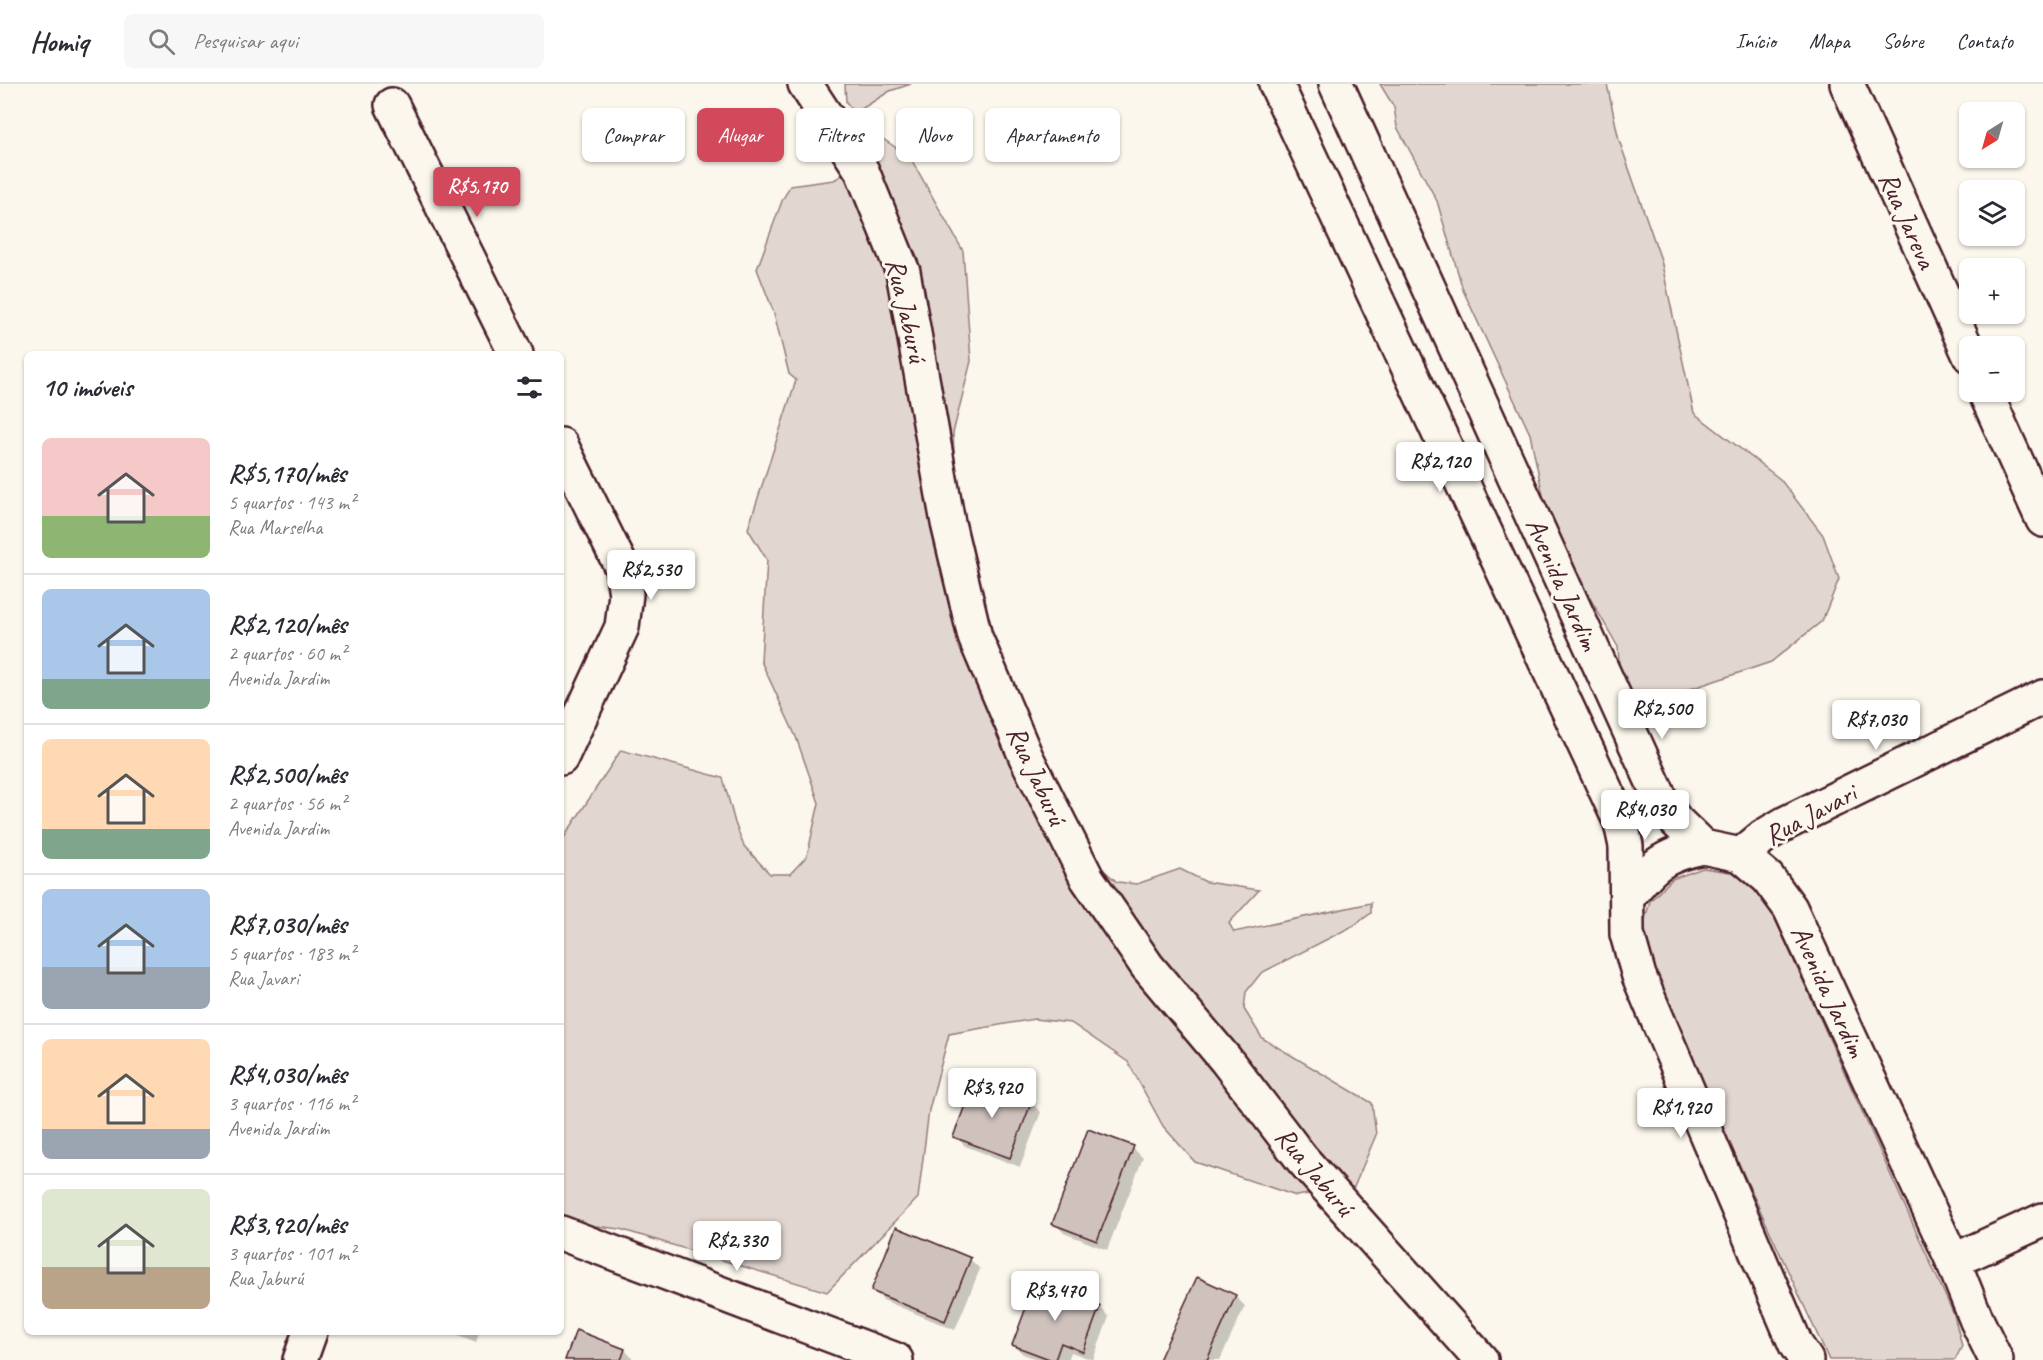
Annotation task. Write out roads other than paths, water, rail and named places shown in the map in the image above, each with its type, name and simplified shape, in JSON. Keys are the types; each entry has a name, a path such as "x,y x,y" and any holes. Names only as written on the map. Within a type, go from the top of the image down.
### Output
{"street":[{"name":"Rua Jaburú","path":"805,84 862,171 903,272 948,523 975,637 1026,758 1087,878 1147,966 1226,1060 1302,1159 1481,1360"},
{"name":"Avenida Jardim","path":"1276,84 1621,823 1626,846 1627,934 1639,975 1796,1345 1806,1360"},
{"name":"Avenida Jardim","path":"1336,84 1660,800 1676,821 1703,847 1741,855 1768,878 1790,908 1953,1261 1977,1321 1996,1360"},
{"name":"Rua Jareva","path":"1847,84 1961,336"},
{"path":"392,105 515,351"},
{"path":"1990,402 2043,520"},
{"path":"564,451 622,568 626,594 622,627 564,752"},
{"name":"Rua Javari","path":"1741,855 1764,836 1786,823 2043,698"},
{"path":"1627,898 1655,864 1678,852 1703,847"},
{"path":"1953,1261 2043,1220"},
{"path":"564,1234 896,1360"},
{"path":"1973,1360 1979,1345 1977,1321"},
{"path":"300,1360 309,1335"}]}
